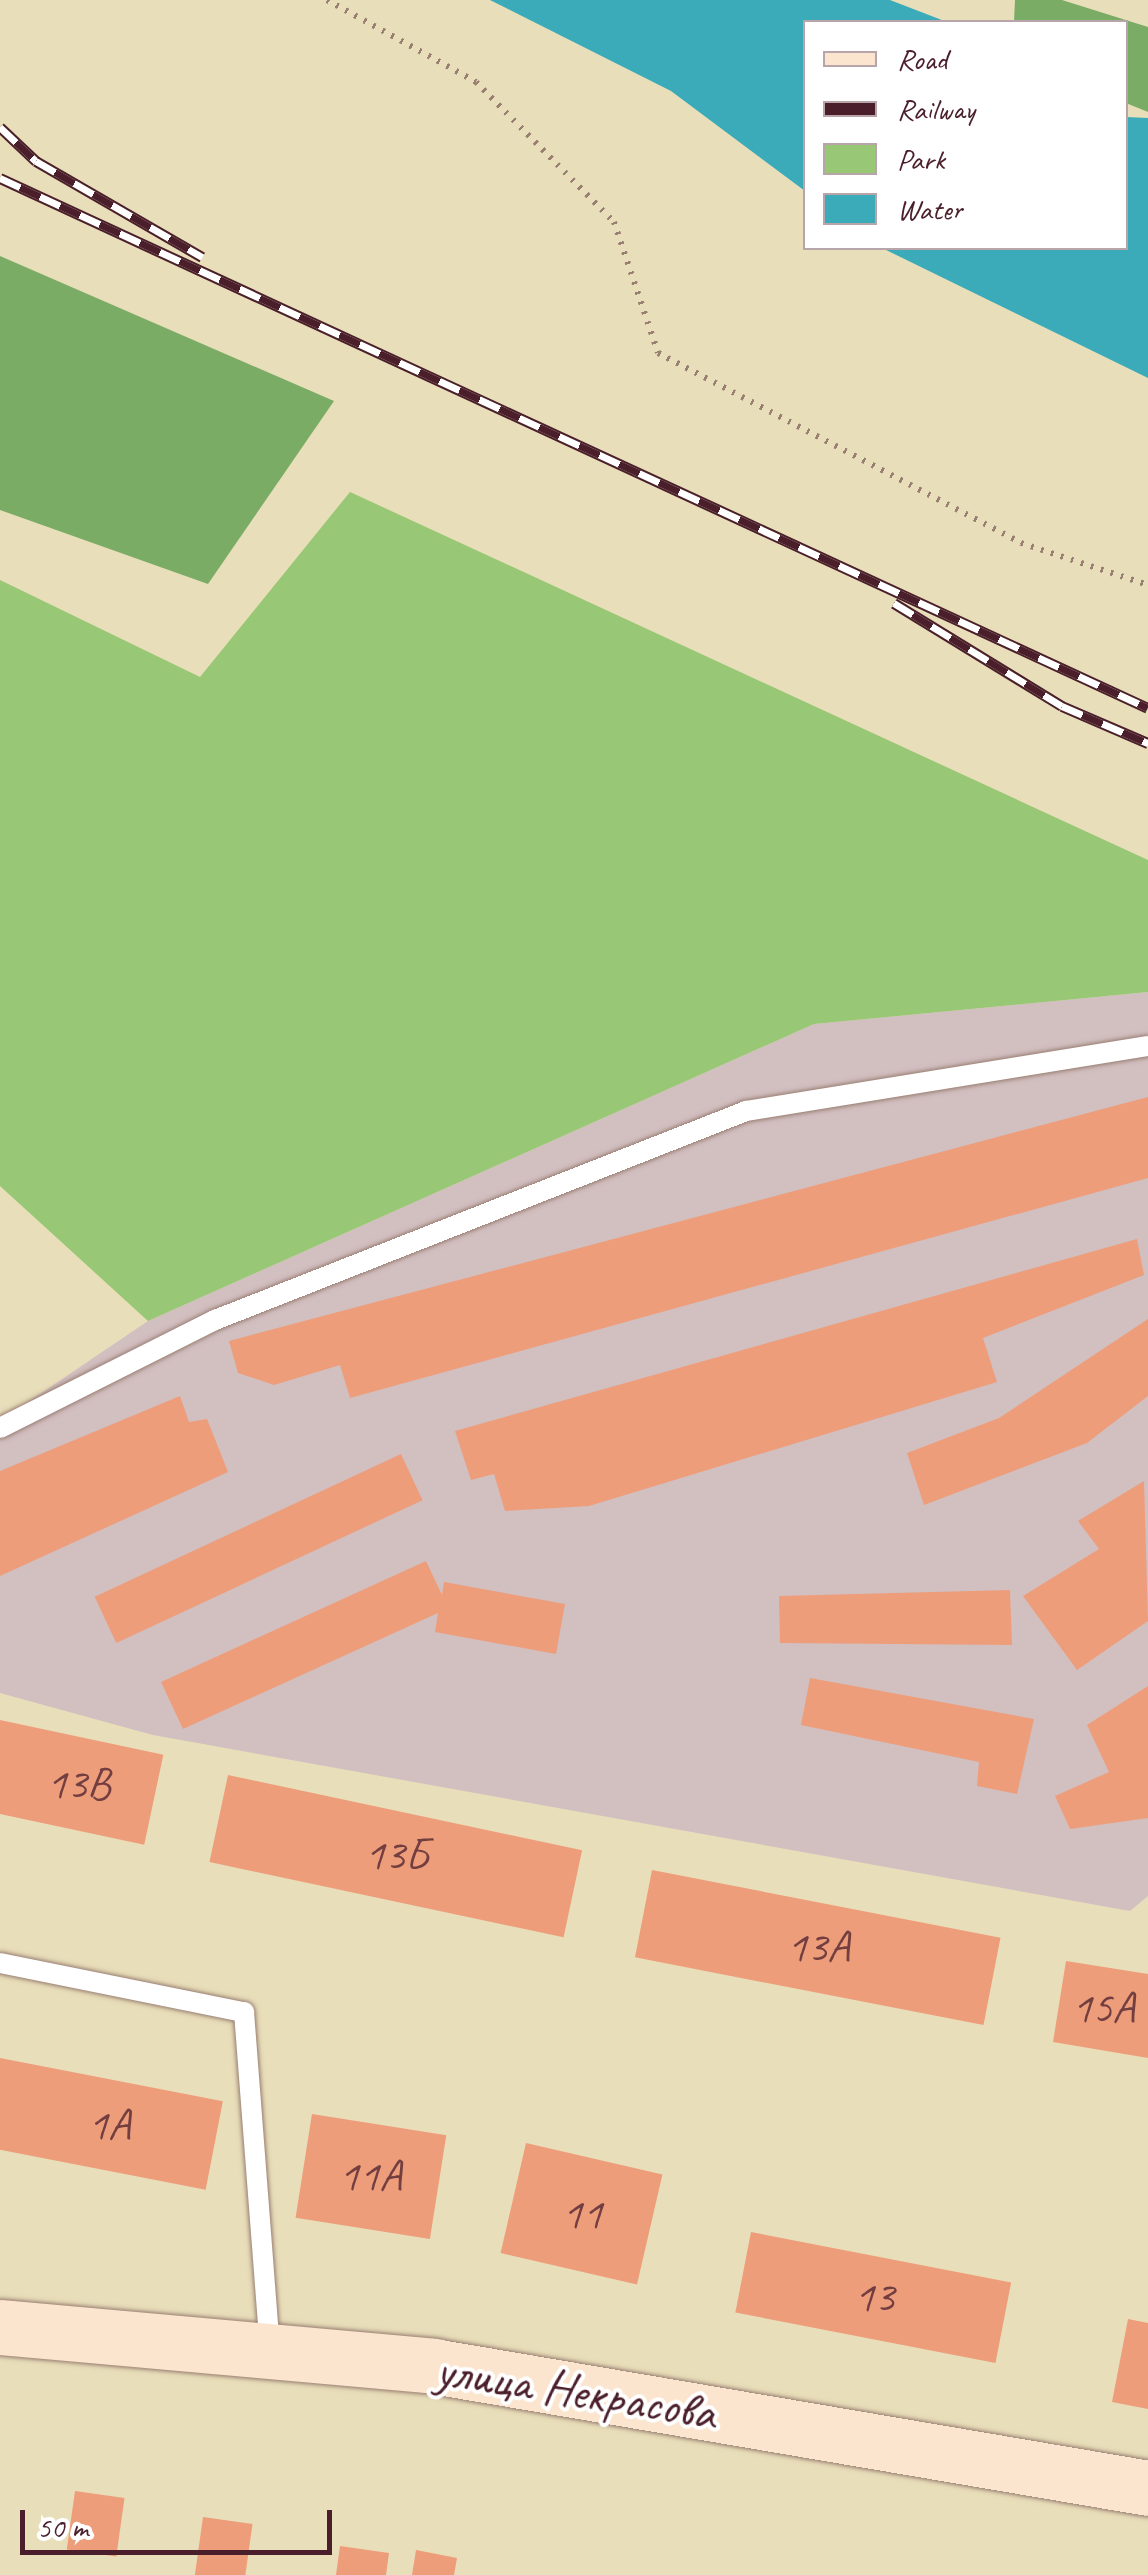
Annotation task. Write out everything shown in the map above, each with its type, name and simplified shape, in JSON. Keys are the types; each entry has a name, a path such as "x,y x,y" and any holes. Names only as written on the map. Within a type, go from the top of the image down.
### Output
{"street":[{"name":"улица Некрасова","path":"0,2326 432,2366 1148,2488"}],"lane":[{"path":"0,1428 214,1320 746,1111 1148,1046"},
{"path":"0,1963 244,2012 270,2352"}],"path":[{"path":"326,0 476,82 614,222 658,353 1022,544 1148,584"}],"shaded area":[{"path":"1148,992 1148,1896 1130,1911 153,1735 0,1693 0,1421 148,1321 814,1024"}],"green space":[{"path":"1015,0 1062,0 1126,20 1014,20"},
{"path":"1128,21 1148,27 1148,112 1128,104"},
{"path":"0,256 334,401 208,584 0,510"},
{"path":"350,492 1148,860 1148,992 814,1024 148,1321 0,1186 0,580 200,677"}],"water":[{"path":"490,0 890,0 942,20 803,20 803,190 671,91"},
{"path":"1128,117 1148,118 1148,378 886,250 1128,250"}],"building":[{"path":"1148,1097 1148,1178 350,1398 340,1365 274,1385 238,1373 229,1341"},
{"path":"1137,1239 1144,1275 983,1338 997,1382 589,1506 505,1511 494,1474 471,1480 455,1431"},
{"path":"1148,1319 1148,1396 1087,1443 924,1505 907,1453 999,1418"},
{"path":"180,1396 189,1422 207,1419 228,1472 0,1576 0,1471"},
{"path":"401,1454 423,1500 116,1643 95,1597"},
{"path":"1144,1481 1148,1621 1077,1670 1023,1596 1099,1549 1078,1521"},
{"path":"426,1561 442,1595 444,1582 565,1604 556,1654 435,1632 438,1613 183,1729 161,1682"},
{"path":"1010,1590 1012,1645 780,1643 779,1596"},
{"path":"810,1678 1034,1719 1017,1794 977,1786 979,1762 801,1725"},
{"path":"1148,1686 1148,1818 1070,1829 1055,1796 1109,1772 1087,1725"},
{"path":"0,1720 163,1755 144,1845 0,1814"},
{"path":"228,1775 582,1850 564,1937 209,1862"},
{"path":"652,1870 1000,1938 983,2025 635,1957"},
{"path":"1066,1961 1148,1974 1148,2058 1053,2042"},
{"path":"0,2058 223,2101 206,2190 0,2150"},
{"path":"312,2114 446,2135 430,2239 296,2218"},
{"path":"526,2143 662,2174 637,2285 501,2253"},
{"path":"751,2232 1011,2283 995,2363 735,2312"},
{"path":"1128,2319 1148,2323 1148,2409 1112,2402"},
{"path":"75,2491 125,2498 116,2556 67,2549"},
{"path":"203,2517 253,2524 245,2575 195,2575"},
{"path":"340,2546 389,2553 386,2575 336,2575"},
{"path":"416,2550 457,2558 454,2575 412,2575"}],"railway":[{"path":"0,127 36,161 202,257"},
{"path":"0,178 1148,708"},
{"path":"894,603 1062,706 1148,743"}]}
